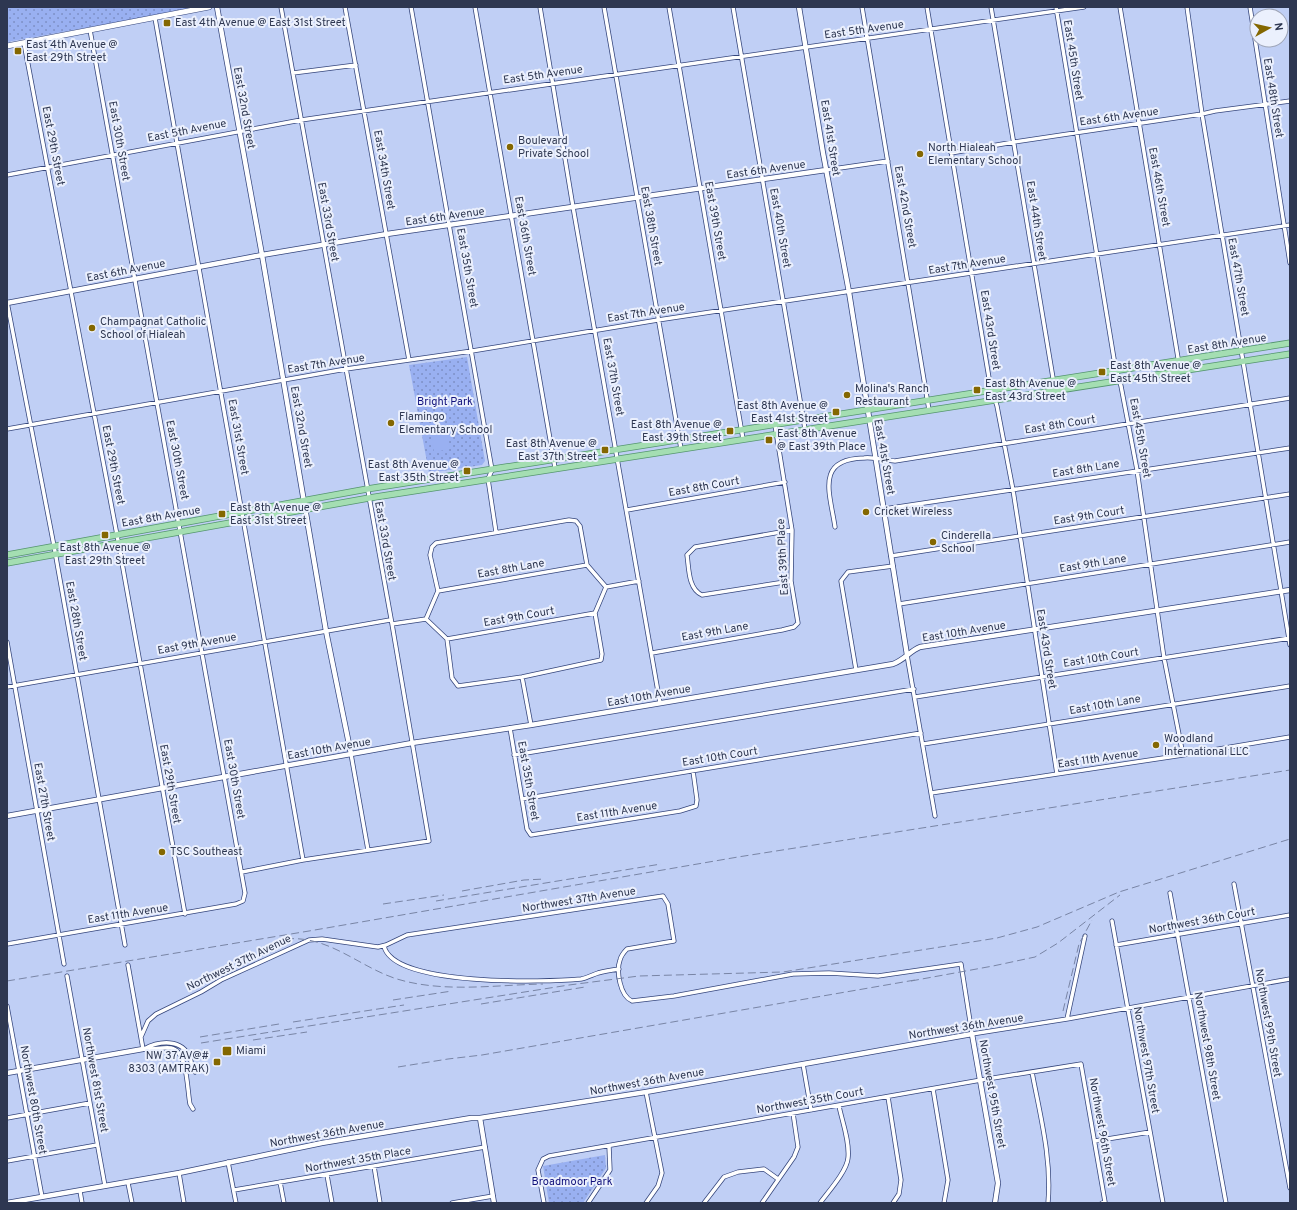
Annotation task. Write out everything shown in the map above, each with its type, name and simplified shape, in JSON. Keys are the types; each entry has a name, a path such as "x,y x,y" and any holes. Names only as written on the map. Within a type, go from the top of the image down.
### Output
{"main road":[{"path":"7,46 209,7"},
{"name":"East 8th Avenue","path":"7,555 367,489 1054,382 1290,343"},
{"name":"East 8th Avenue","path":"7,563 369,498 1290,354"}],"street":[{"name":"East 32nd Street","path":"217,7 284,380 326,631 351,754 368,850"},
{"name":"East 33rd Street","path":"281,7 322,245 346,369 429,841 368,850"},
{"name":"East 34th Street","path":"345,7 409,360"},
{"name":"East 35th Street","path":"410,7 450,225 492,470"},
{"name":"East 36th Street","path":"475,7 489,92 513,217 555,468"},
{"name":"East 37th Street","path":"540,7 554,83 573,207 660,703"},
{"name":"East 38th Street","path":"604,7 681,449"},
{"name":"East 39th Street","path":"669,7 743,439"},
{"name":"East 40th Street","path":"733,7 805,429"},
{"name":"East 41st Street","path":"799,7 826,170 849,292 866,411 876,460 907,655 935,816"},
{"name":"East 42nd Street","path":"862,7 929,410"},
{"name":"East 43rd Street","path":"927,7 992,391 1013,490 1019,537 1057,774"},
{"name":"East 44th Street","path":"991,7 1055,390"},
{"name":"East 5th Avenue","path":"7,174 239,130 364,110 806,48 1056,9 1084,7"},
{"name":"East 46th Street","path":"1120,7 1180,370"},
{"name":"East 47th Street","path":"1187,7 1202,114 1252,405 1290,645"},
{"name":"East 48th Street","path":"1250,7 1283,226 1290,263"},
{"name":"East 45th Street","path":"1056,9 1117,371 1137,470 1164,658 1183,755"},
{"name":"East 31st Street","path":"155,18 266,641 303,860"},
{"name":"East 30th Street","path":"90,30 180,523 245,893"},
{"name":"East 29th Street","path":"24,43 117,535 161,789 185,914"},
{"path":"293,73 356,65"},
{"name":"East 6th Avenue","path":"951,153 1215,111 1290,101"},
{"name":"East 6th Avenue","path":"7,302 198,266 386,234 513,217 636,197 888,161"},
{"name":"East 7th Avenue","path":"7,429 346,369 472,351 658,320 1034,264 1160,243 1290,225"},
{"name":"East 28th Street","path":"7,302 56,555 76,676 100,800 125,945"},
{"name":"East 8th Court","path":"835,527 828,484 830,474 834,466 864,458 876,460 895,460 1290,398"},
{"name":"East 39th Place","path":"775,425 792,530 791,581 798,623 794,627 782,630"},
{"name":"East 8th Lane","path":"884,509 1290,448"},
{"path":"492,470 488,479 496,532"},
{"name":"East 8th Court","path":"627,510 785,482"},
{"name":"East 9th Court","path":"892,556 1290,494"},
{"path":"569,520 576,521 580,526 587,565 606,587 595,613 602,654 600,660 522,677 458,686 452,678 447,639 426,619 438,591 430,555 432,547 436,543 496,532 569,520"},
{"path":"791,581 702,595 696,592 693,587 687,555 691,549 695,547 792,530"},
{"name":"East 9th Lane","path":"899,604 1290,542"},
{"name":"East 8th Lane","path":"438,591 587,565"},
{"path":"856,670 841,581 848,572 893,566"},
{"path":"606,587 639,582"},
{"name":"East 10th Avenue","path":"7,816 412,743 531,725 893,664 901,661 907,655 920,647 1034,630 1157,609 1290,590"},
{"name":"East 9th Court","path":"447,639 595,613"},
{"name":"East 9th Avenue","path":"7,687 326,631 426,619"},
{"name":"East 9th Lane","path":"652,653 782,630"},
{"name":"East 10th Court","path":"915,697 1289,638"},
{"name":"East 27th Street","path":"7,642 64,964"},
{"name":"East 35th Street","path":"522,677 531,725"},
{"name":"East 10th Lane","path":"923,744 1173,703 1290,686"},
{"path":"514,755 914,689"},
{"name":"East 35th Street","path":"510,728 527,829 531,835 556,831"},
{"name":"East 10th Court","path":"522,799 921,733"},
{"name":"East 11th Avenue","path":"931,793 1183,755 1290,737"},
{"name":"East 11th Avenue","path":"556,831 680,811 696,806 697,800 693,771"},
{"path":"242,872 303,860 368,850"},
{"name":"Northwest 99th Street","path":"1234,884 1290,1188"},
{"name":"East 11th Avenue","path":"7,944 236,904 243,901 245,893"},
{"name":"Northwest 98th Street","path":"1170,893 1226,1203"},
{"name":"Northwest 37th Avenue","path":"141,1037 147,1023 156,1014 201,992 221,980 303,942 321,938 375,947 384,946 407,936 662,896 668,904 674,941 627,949 620,959 619,969"},
{"name":"Northwest 36th Court","path":"1116,945 1290,915"},
{"name":"Northwest 97th Street","path":"1112,921 1163,1203"},
{"path":"1066,1019 1086,936"},
{"path":"384,946 388,953 409,968 466,978 536,982 575,979 619,969"},
{"name":"Northwest 95th Street","path":"619,969 624,994 628,999 636,1001 674,996 798,974 833,973 878,976 961,964 998,1183 995,1203"},
{"path":"128,965 143,1049"},
{"name":"Northwest 81st Street","path":"67,976 105,1186"},
{"name":"Northwest 36th Avenue","path":"7,1203 33,1201 42,1197 179,1173 322,1143 471,1118 480,1118 646,1092 1290,979"},
{"name":"Northwest 80th Street","path":"7,1006 42,1197"},
{"path":"143,1049 151,1045 165,1043 178,1045 189,1055 195,1072"},
{"path":"7,1073 143,1049 170,1048 179,1053 183,1060 190,1104 193,1109"},
{"path":"803,1064 811,1110"},
{"name":"Northwest 35th Court","path":"544,1203 538,1170 543,1159 549,1156 981,1080 1081,1064"},
{"name":"Northwest 96th Street","path":"1081,1064 1096,1141 1104,1203"},
{"path":"1032,1072 1049,1164 1050,1180 1048,1203"},
{"path":"933,1089 948,1180 944,1203"},
{"path":"646,1092 662,1173 658,1186 646,1203"},
{"path":"888,1097 901,1180 899,1194 893,1203"},
{"path":"7,1118 90,1104"},
{"path":"820,1203 843,1170 848,1158 847,1144 839,1106"},
{"path":"762,1203 794,1157 798,1147 793,1113"},
{"path":"480,1118 494,1203"},
{"path":"1096,1141 1150,1132"},
{"path":"7,1161 97,1145"},
{"path":"588,1203 610,1170 609,1146"},
{"name":"Northwest 35th Place","path":"234,1190 485,1147"},
{"path":"228,1162 236,1203"},
{"path":"374,1166 380,1203"},
{"path":"704,1203 724,1177 738,1172 764,1168 778,1179"},
{"path":"179,1173 184,1203"},
{"path":"327,1175 332,1203"},
{"path":"128,1182 132,1203"},
{"path":"280,1182 284,1203"},
{"path":"80,1191 82,1203"},
{"path":"452,1203 493,1196"}],"green space":[{"path":"7,7 200,7 7,42"},
{"name":"Bright Park","path":"467,357 485,461 482,465 429,473 409,365"},
{"path":"447,431 450,449 434,452 431,433"},
{"name":"Broadmoor Park","path":"605,1155 606,1168 583,1203 549,1203 543,1166"}],"railway":[{"path":"7,981 309,931 738,857 1290,770"},
{"path":"201,1043 569,985 639,976 783,972 997,938 1037,927 1119,892 1290,839"},
{"path":"436,901 661,864"},
{"path":"462,891 524,880 545,879"},
{"path":"383,904 444,895"},
{"path":"911,981 1035,957 1058,943 1120,895"},
{"path":"1063,1011 1079,944 1092,920"},
{"path":"286,939 302,939 316,942 343,953 383,974 397,979 432,986 469,987 543,984"},
{"path":"398,1067 482,1055 915,980"},
{"path":"481,1004 585,987"},
{"path":"393,1000 452,991"},
{"path":"293,1022 404,1005"},
{"path":"200,1037 279,1024"},
{"path":"253,1040 307,1032"}],"place":[{"name":"East 4th Avenue @ East 31st Street","path":"167,23"},
{"name":"East 4th Avenue @ East 29th Street","path":"18,51"},
{"name":"Boulevard Private School","path":"510,147"},
{"name":"North Hialeah Elementary School","path":"920,154"},
{"name":"Champagnat Catholic School of Hialeah","path":"92,328"},
{"name":"East 8th Avenue @ East 45th Street","path":"1102,372"},
{"name":"East 8th Avenue @ East 43rd Street","path":"977,390"},
{"name":"Molina's Ranch Restaurant","path":"847,395"},
{"name":"East 8th Avenue @ East 41st Street","path":"836,412"},
{"name":"Flamingo Elementary School","path":"391,423"},
{"name":"East 8th Avenue @ East 39th Street","path":"730,431"},
{"name":"East 8th Avenue @ East 39th Place","path":"769,440"},
{"name":"East 8th Avenue @ East 37th Street","path":"605,450"},
{"name":"East 8th Avenue @ East 35th Street","path":"467,471"},
{"name":"Cricket Wireless","path":"866,512"},
{"name":"East 8th Avenue @ East 31st Street","path":"222,514"},
{"name":"East 8th Avenue @ East 29th Street","path":"105,535"},
{"name":"Cinderella School","path":"933,542"},
{"name":"Woodland International LLC","path":"1156,745"},
{"name":"TSC Southeast","path":"162,852"},
{"name":"Miami","path":"227,1051"},
{"name":"NW 37 AV@# 8303 (AMTRAK)","path":"217,1062"}]}
